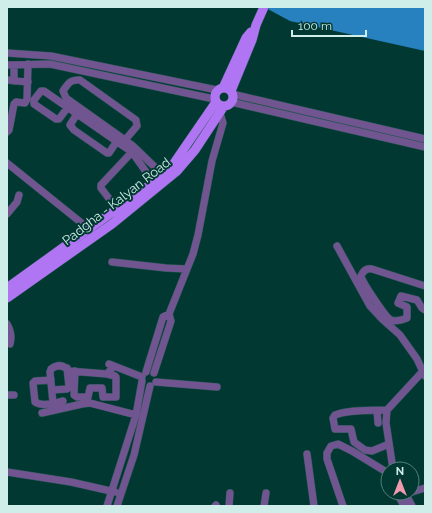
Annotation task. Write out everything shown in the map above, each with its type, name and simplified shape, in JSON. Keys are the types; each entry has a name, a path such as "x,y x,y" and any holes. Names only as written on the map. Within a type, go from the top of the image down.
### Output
{"main road":[{"path":"110,220 117,209 155,185 162,174 172,166 223,98 246,38 256,25 264,7"},
{"name":"Padgha - Kalyan Road","path":"7,298 155,185 177,171 195,150 223,98"},
{"path":"7,288 92,233"}],"street":[{"path":"7,53 51,56 425,147"},
{"path":"7,132 9,130 14,104 16,102 25,102 27,99 28,64"},
{"path":"28,82 10,80 10,65 50,64 425,139"},
{"path":"126,140 137,126 138,124 136,120 80,80 74,79 71,81 63,91 66,98 126,140 162,174"},
{"path":"68,107 59,119 56,119 34,104 34,100 41,91 44,91 68,107 132,152 155,185"},
{"path":"156,382 156,376 154,373 171,321 169,314 186,268 193,254 198,235 212,161 223,123 223,98"},
{"path":"77,114 70,125 74,130 107,153 109,153 117,142"},
{"path":"117,209 101,188 101,185 132,152"},
{"path":"7,163 92,233"},
{"path":"7,214 17,202 19,195"},
{"path":"337,246 359,281 370,306 395,321 407,318 407,307 399,304 401,296 417,300 425,310"},
{"path":"112,262 166,268 186,268"},
{"path":"359,281 364,271 370,268 425,286"},
{"path":"377,309 400,335 424,372 387,410 378,411 371,409 337,414 334,416 334,428 336,430 351,429 354,442 365,450 372,451 389,444"},
{"path":"107,506 136,415 143,377 163,317 169,314"},
{"path":"7,324 10,330 10,344"},
{"path":"160,328 168,330"},
{"path":"53,403 50,368 61,365 69,371 75,371 107,374 115,376 116,397 104,397 102,388 90,388 88,397 77,397 74,395 75,371"},
{"path":"107,374 111,365 143,377"},
{"path":"52,390 67,389 69,387 67,368"},
{"path":"143,377 151,371 154,373"},
{"path":"143,377 145,385 150,386 154,385 156,382 217,387"},
{"path":"50,380 34,381 34,402 37,404 50,404 63,401"},
{"path":"117,506 134,455 150,386"},
{"path":"42,413 90,403 136,415"},
{"path":"387,410 386,423 392,461"},
{"path":"378,411 378,423"},
{"path":"343,506 327,460 326,453 331,446 338,444 380,468"},
{"path":"126,449 134,455"},
{"path":"307,454 314,506"},
{"path":"7,472 71,482 122,493"},
{"path":"229,506 230,493"},
{"path":"264,506 266,493"}],"water":[{"path":"264,7 425,7 425,51 290,21"}]}
